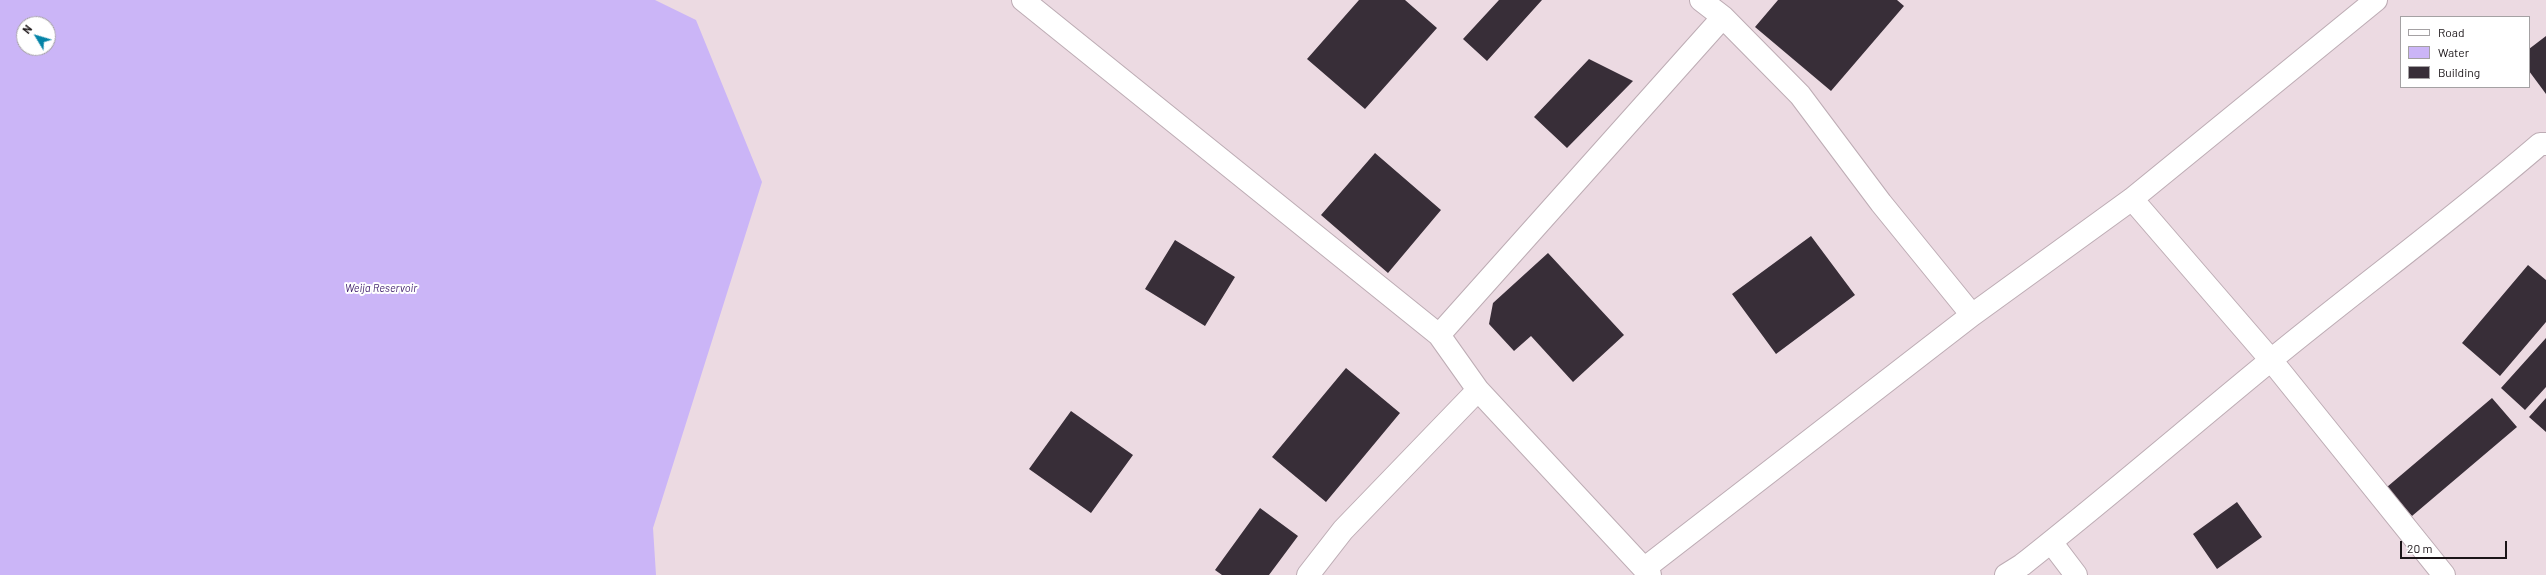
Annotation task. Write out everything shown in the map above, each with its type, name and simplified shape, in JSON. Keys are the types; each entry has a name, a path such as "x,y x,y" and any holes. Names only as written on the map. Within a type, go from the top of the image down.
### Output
{"street":[{"path":"1023,0 1439,335 1478,390 1647,572 1972,315 2132,199 2376,0"},
{"path":"1701,0 1723,17 1800,96 1881,203 1972,315"},
{"path":"1439,335 1723,17"},
{"path":"2006,575 2117,490 2271,360 2485,191 2540,144 2546,144"},
{"path":"2132,199 2271,360 2444,575"},
{"path":"1308,575 1344,530 1478,390"},
{"path":"2051,542 2076,575"}],"water":[{"name":"Weija Reservoir","path":"0,0 655,0 696,20 762,182 653,528 656,575 0,575"}],"building":[{"path":"1359,0 1405,0 1437,28 1365,109 1307,59"},
{"path":"1499,0 1542,0 1487,61 1463,39"},
{"path":"1778,0 1897,0 1904,6 1831,91 1755,27"},
{"path":"2546,36 2546,94 2530,72 2530,48"},
{"path":"1589,59 1633,81 1567,148 1534,117"},
{"path":"1375,153 1441,210 1388,273 1321,215"},
{"path":"1811,236 1855,295 1776,354 1732,294"},
{"path":"1175,240 1235,277 1205,326 1145,289"},
{"path":"1548,253 1624,335 1573,382 1531,336 1514,351 1489,324 1493,303"},
{"path":"2528,265 2546,280 2546,322 2500,376 2462,343"},
{"path":"2546,338 2546,387 2525,410 2501,388"},
{"path":"1346,368 1400,413 1326,502 1272,457"},
{"path":"2492,398 2517,427 2412,516 2387,487"},
{"path":"2546,398 2546,432 2529,417"},
{"path":"1071,411 1133,455 1091,513 1029,469"},
{"path":"2237,502 2262,537 2217,569 2193,534"},
{"path":"1260,508 1298,536 1269,575 1222,575 1215,570"}]}
